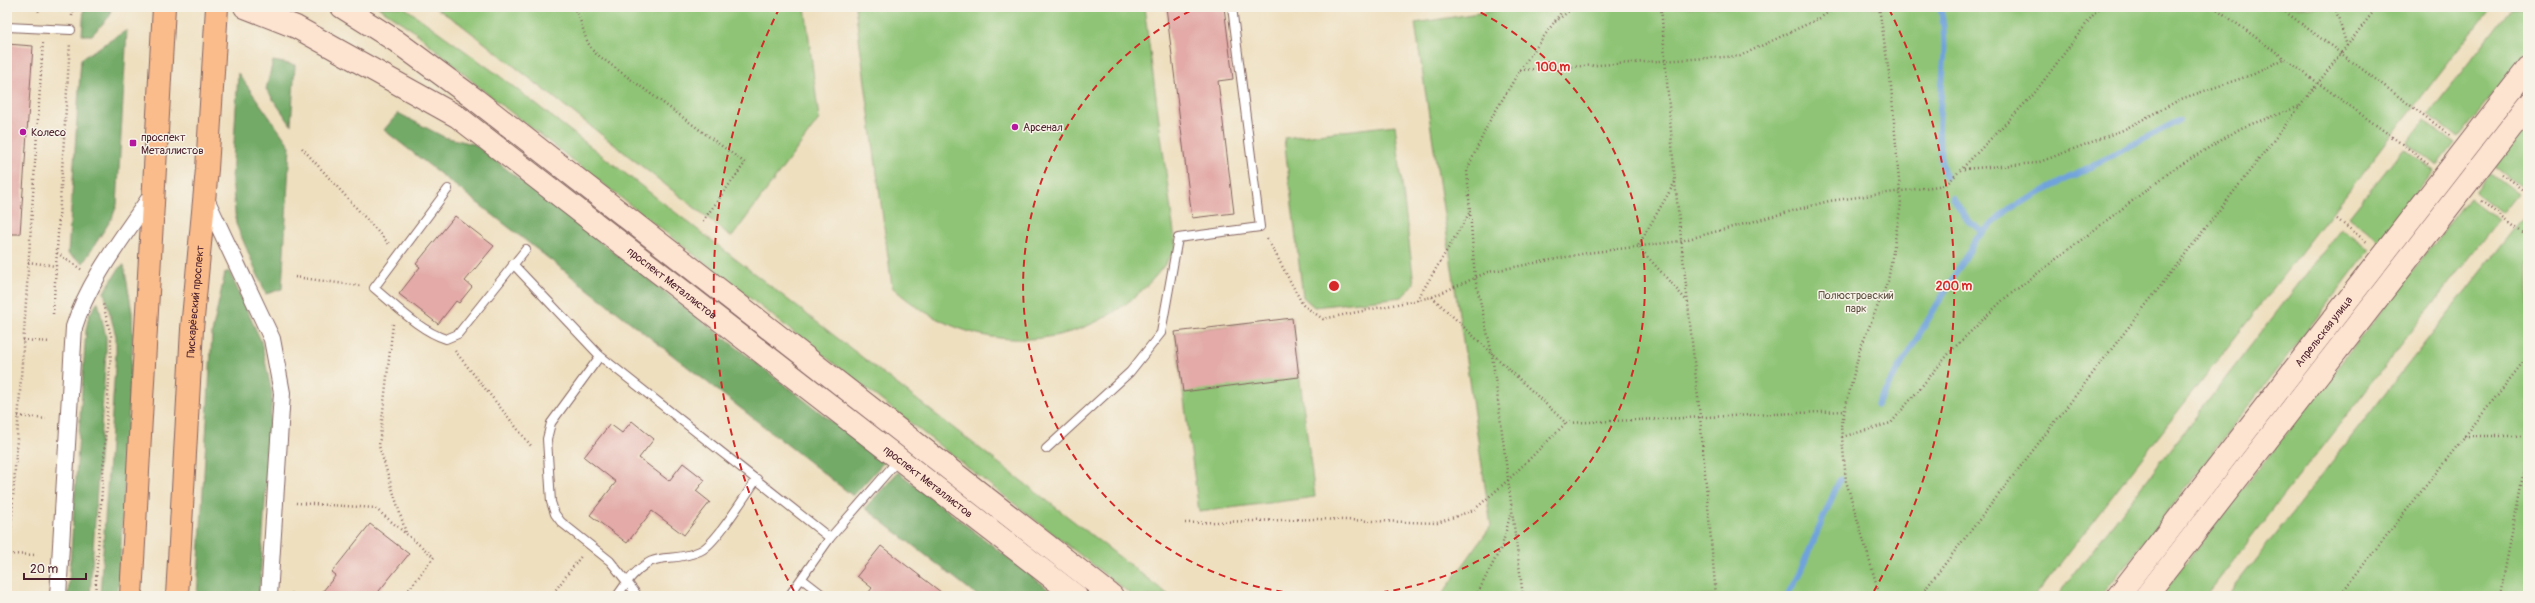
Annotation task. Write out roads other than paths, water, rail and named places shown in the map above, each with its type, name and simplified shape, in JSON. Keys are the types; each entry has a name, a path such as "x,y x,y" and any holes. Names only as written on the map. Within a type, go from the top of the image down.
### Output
{"main road":[{"path":"131,596 155,190 164,7"},
{"name":"Пискарёвский проспект","path":"177,596 192,329 205,197 217,7"}],"street":[{"name":"проспект Металлистов","path":"245,7 296,27 458,118 907,450 1112,596"},
{"name":"проспект Металлистов","path":"342,7 396,41 476,100 907,450 1076,596"},
{"name":"Апрельская улица","path":"2118,596 2528,68"},
{"name":"Апрельская улица","path":"2146,596 2528,105"},
{"path":"58,596 74,327 80,308 93,285 155,190"},
{"path":"205,197 272,339 278,364 282,393 269,596"}],"lane":[{"path":"1046,449 1130,372 1161,333 1178,238 1260,227 1232,7"},
{"path":"7,27 71,30"},
{"path":"448,189 374,288 395,305 434,335 446,339 458,334 526,249"},
{"path":"513,264 600,356 830,538"},
{"path":"600,356 551,423 547,438 551,502 555,514 561,522 610,561 638,596"},
{"path":"789,596 802,580 830,538 907,450"},
{"path":"617,596 640,567 653,559 701,551 712,542 757,480"},
{"path":"802,580 824,596"}],"waterway":[{"path":"1940,7 1944,28 1944,49 1939,134 1940,155 1945,176"},
{"path":"1877,405 1977,238 2009,209 2180,120"},
{"path":"1953,198 1968,221 1983,232"},
{"path":"1787,596 1801,570 1840,479"}],"place":[{"name":"Арсенал","path":"1015,127"},
{"name":"Колесо","path":"23,132"},
{"name":"проспект Металлистов","path":"133,143"}],"park label":[{"name":"Полюстровский парк","path":"1856,301"}]}
